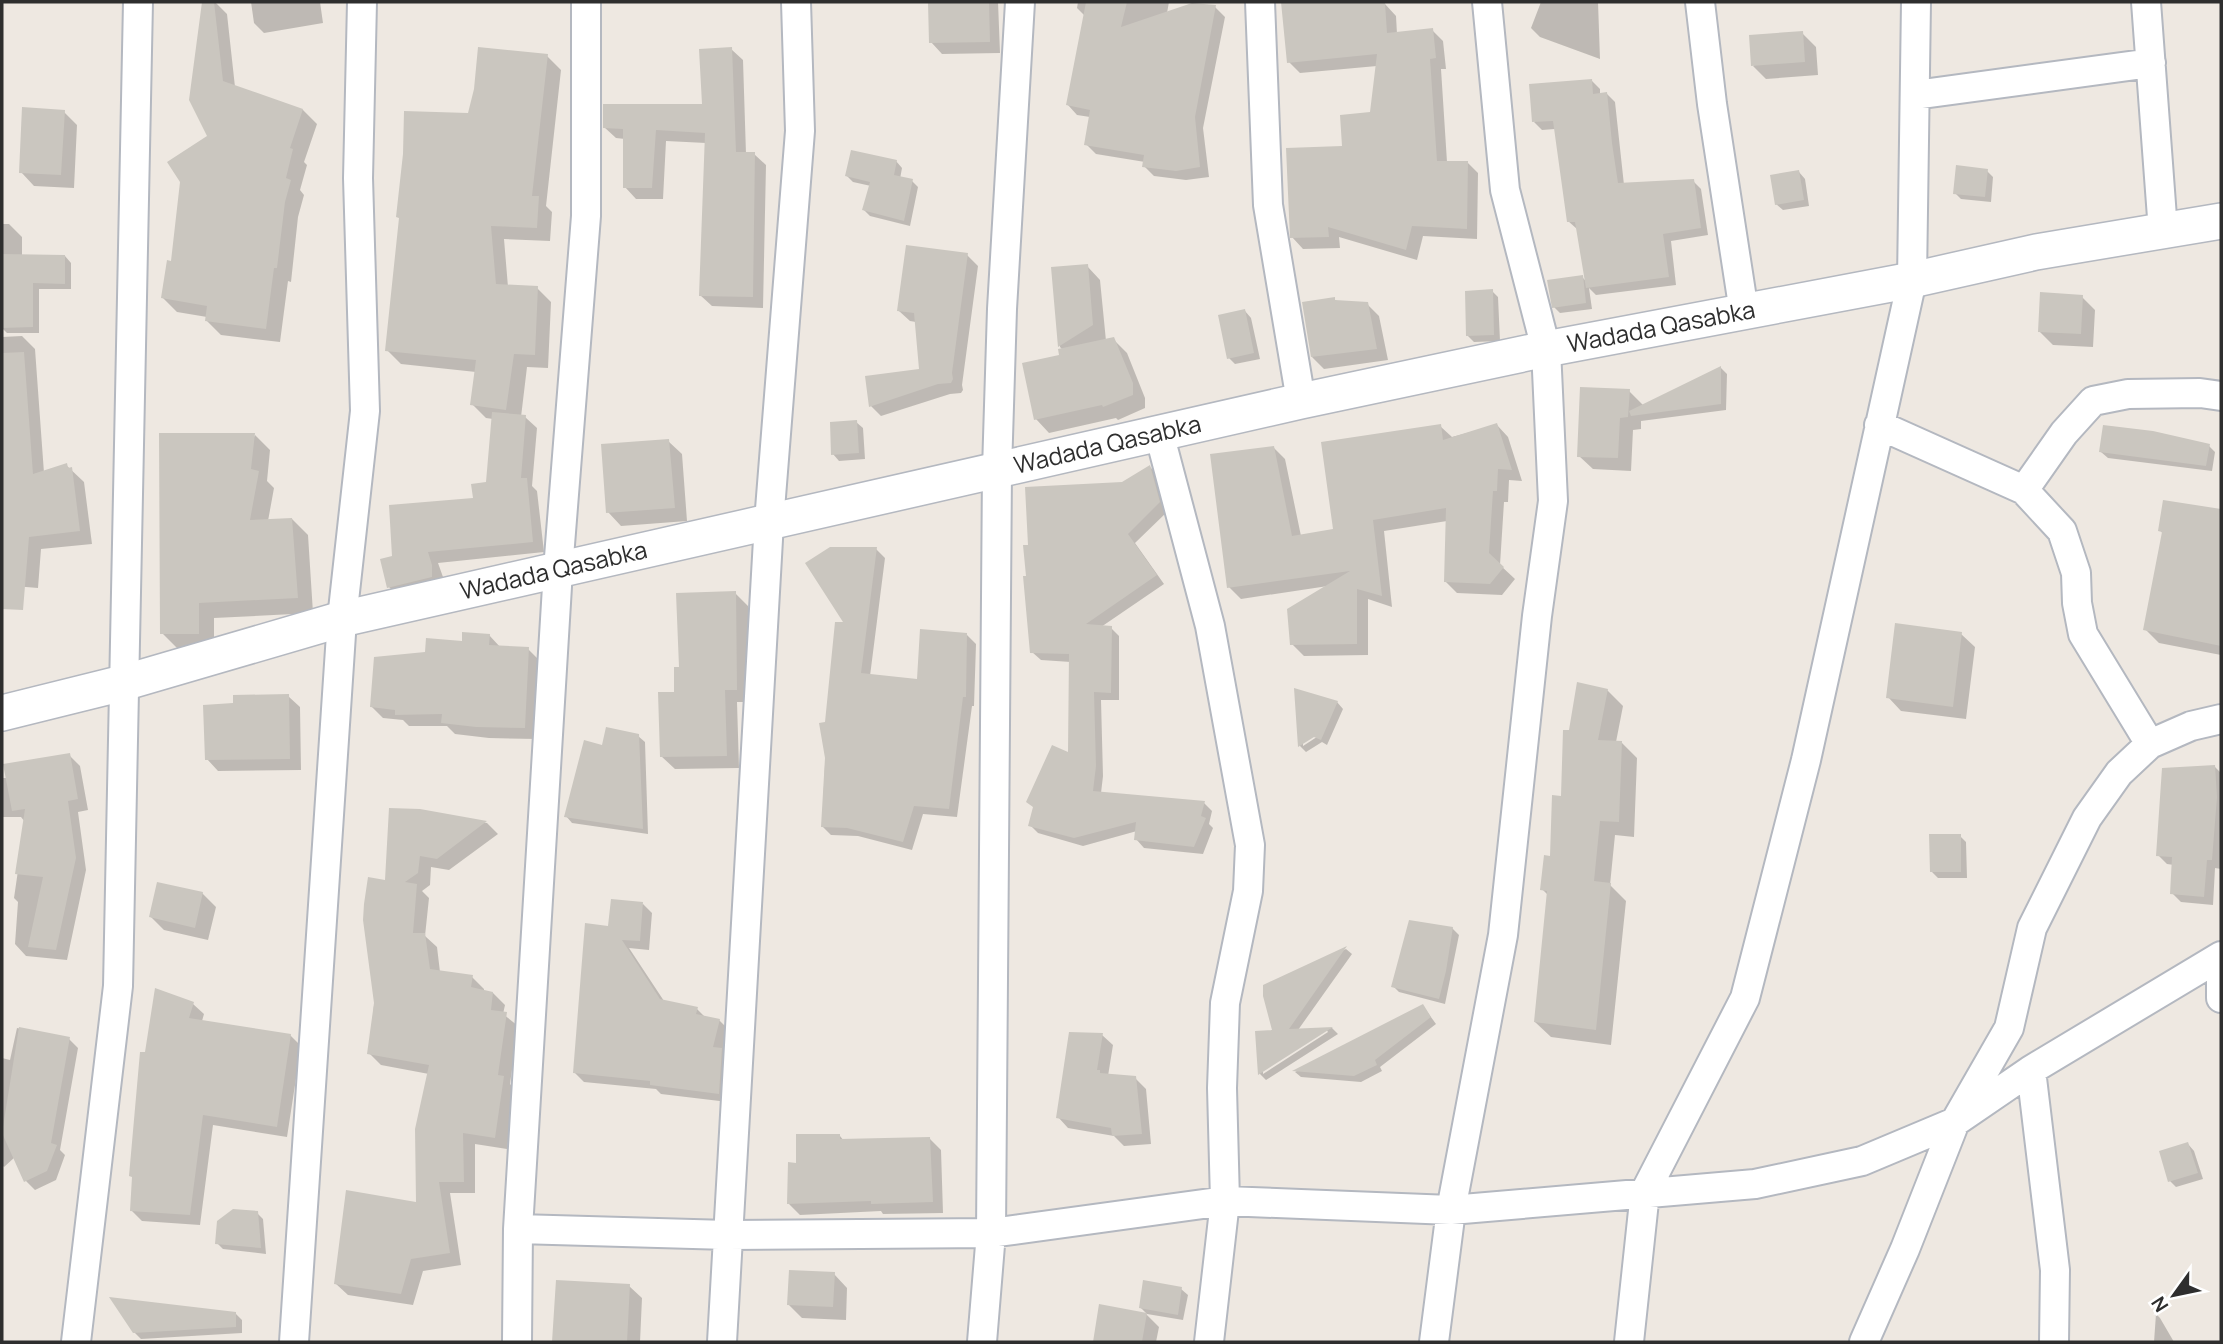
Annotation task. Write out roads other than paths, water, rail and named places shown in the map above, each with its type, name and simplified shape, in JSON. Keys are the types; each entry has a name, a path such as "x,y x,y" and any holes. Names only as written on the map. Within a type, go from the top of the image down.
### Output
{"street":[{"path":"76,1342 118,986 138,2"},
{"path":"294,1342 342,619 365,411 358,178 362,2"},
{"path":"517,1342 518,1229 558,570 586,216 586,2"},
{"path":"722,1342 769,522 800,131 796,2"},
{"path":"982,1342 992,1233 998,470 1002,309 1020,2"},
{"path":"1260,2 1268,205 1301,401"},
{"path":"1434,1342 1451,1210 1503,936 1537,615 1553,501 1546,349 1506,190 1487,2"},
{"path":"1700,2 1712,104 1744,312"},
{"path":"1629,1342 1645,1192 1745,998 1806,760 1912,280 1916,2"},
{"path":"2146,2 2163,231"},
{"path":"1915,95 2151,62"},
{"name":"Wadada Qasabka","path":"2,713 124,683 342,619 1301,401 1546,349 1912,280 2036,252 2221,221"},
{"path":"2024,490 2064,433 2093,401 2129,394 2200,393 2221,396"},
{"path":"1880,425 2024,490 2062,531 2076,573 2077,603 2083,634 2150,744"},
{"path":"1159,433 1210,626 1250,845 1248,891 1225,1003 1222,1088 1225,1201 1209,1342"},
{"path":"1864,1342 1905,1249 1955,1122 2009,1028 2032,928 2088,818 2119,773 2150,744 2191,726 2221,719"},
{"path":"518,1229 728,1236 992,1233 1225,1201 1451,1210 1755,1184 1862,1161 1955,1122 2031,1070 2221,956"},
{"path":"2221,968 2221,998"},
{"path":"2031,1070 2055,1270 2054,1342"}]}
